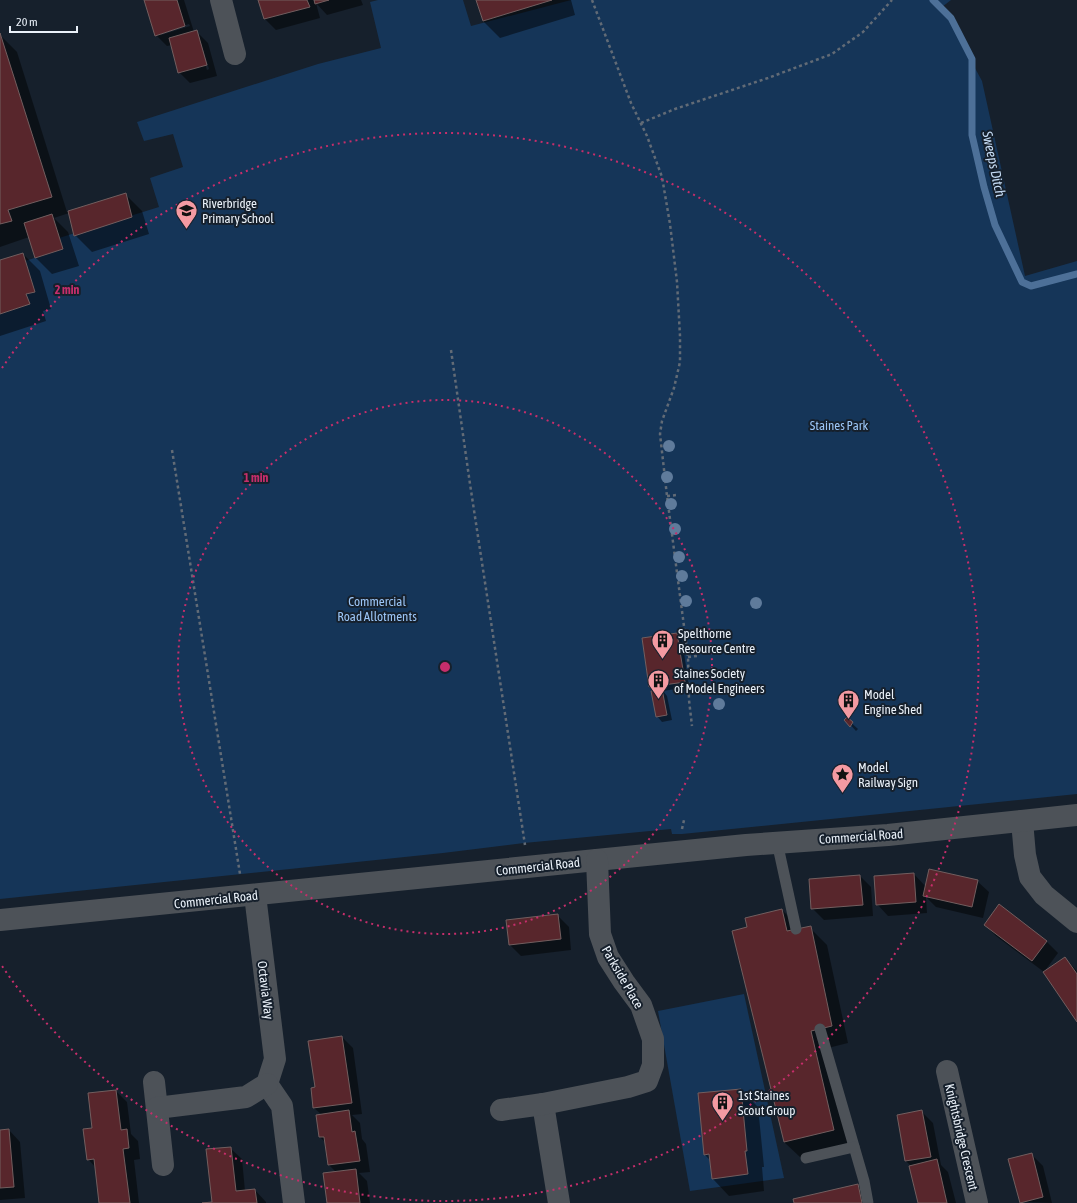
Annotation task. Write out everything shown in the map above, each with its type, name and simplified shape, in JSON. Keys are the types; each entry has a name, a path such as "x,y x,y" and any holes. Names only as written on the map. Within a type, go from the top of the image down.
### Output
{"street":[{"path":"221,0 235,54"},
{"name":"Commercial Road","path":"0,920 777,842 888,835 1077,815"},
{"path":"1022,821 1025,856 1030,877 1044,895 1077,922"},
{"name":"Parkside Place","path":"501,1110 543,1104 628,1087 647,1081 653,1066 653,1039 641,1004 624,982 608,957 600,934 597,860"},
{"name":"Octavia Way","path":"248,895 275,1059 267,1084"},
{"name":"Knightsbridge Crescent","path":"947,1071 976,1203"},
{"path":"154,1082 163,1165"},
{"path":"157,1108 246,1097 267,1084 282,1106 294,1203"},
{"path":"543,1104 559,1203"}],"lane":[{"path":"777,842 796,929"},
{"path":"820,1029 864,1181 868,1203"},
{"path":"806,1158 854,1147"}],"path":[{"path":"592,0 631,103 648,136 662,177 670,224 677,282 680,362 674,388 662,421 660,434 688,657 689,700 692,726"},
{"path":"641,123 675,108 768,78 832,54 863,32 892,0"},
{"path":"451,350 528,867"},
{"path":"172,450 239,866 248,895"},
{"path":"667,496 677,495"},
{"path":"688,657 697,656"},
{"path":"681,834 684,820"}],"green space":[{"path":"378,0 463,0 471,26 571,0 951,0 942,7 982,81 1025,276 1077,261 1077,794 682,834 672,834 671,829 524,843 443,853 0,899 0,314 30,304 26,294 35,292 25,261 63,249 59,238 159,207 150,178 183,167 173,134 144,141 137,122 318,64 381,48 370,2"},
{"path":"744,994 784,1178 690,1191 658,1011"}],"building":[{"path":"144,0 177,0 185,26 155,36"},
{"path":"258,0 307,0 310,7 264,19"},
{"path":"314,0 329,0 315,4"},
{"path":"476,0 552,0 483,21"},
{"path":"197,30 207,65 178,73 169,38"},
{"path":"0,33 52,197 8,210 12,221 0,224"},
{"path":"126,193 132,217 74,236 68,211"},
{"path":"52,214 63,249 35,258 24,223"},
{"path":"23,253 35,292 26,294 30,304 0,314 0,260"},
{"name":"Spelthorne Resource Centre","path":"677,633 685,682 649,687 642,638"},
{"name":"Staines Society of Model Engineers","path":"662,689 667,715 656,717 651,691"},
{"name":"Model Engine Shed","path":"847,717 853,722 850,727 844,720"},
{"path":"929,869 978,880 972,907 923,896"},
{"path":"914,873 916,902 876,905 874,876"},
{"path":"860,875 863,905 811,909 809,879"},
{"path":"999,904 1047,941 1032,961 984,925"},
{"path":"782,909 787,931 811,926 832,1026 811,1031 834,1130 784,1142 732,931 747,927 745,918"},
{"path":"558,914 561,939 509,945 506,920"},
{"path":"1065,957 1077,974 1077,1022 1043,972"},
{"path":"342,1036 352,1103 313,1108 311,1088 315,1087 308,1041"},
{"name":"1st Staines Scout Group","path":"741,1089 748,1174 712,1179 709,1154 704,1155 698,1093"},
{"path":"116,1090 121,1130 127,1129 129,1148 123,1149 130,1203 99,1203 94,1159 87,1160 83,1129 92,1128 88,1093"},
{"path":"349,1110 352,1132 355,1131 360,1161 328,1165 324,1137 319,1137 316,1115"},
{"path":"922,1110 931,1157 905,1161 897,1115"},
{"path":"9,1129 14,1187 0,1188 0,1130"},
{"path":"231,1147 236,1191 255,1189 257,1203 202,1203 212,1202 206,1149"},
{"path":"1032,1153 1043,1197 1020,1203 1008,1159"},
{"path":"937,1159 947,1203 918,1203 909,1166"},
{"path":"356,1169 360,1203 327,1203 323,1173"},
{"path":"858,1184 862,1203 794,1203 793,1199"}],"waterway":[{"name":"Sweeps Ditch","path":"933,0 951,18 972,59 972,135 984,187 995,225 1022,282 1031,286 1077,274"}],"place":[{"name":"Riverbridge Primary School","path":"187,230"},
{"name":"Spelthorne Resource Centre","path":"663,660"},
{"name":"Staines Society of Model Engineers","path":"659,700"},
{"name":"Model Engine Shed","path":"849,720"},
{"name":"Model Railway Sign","path":"842,794"},
{"name":"1st Staines Scout Group","path":"723,1122"}],"park label":[{"name":"Staines Park","path":"839,425"},
{"name":"Commercial Road Allotments","path":"377,608"}]}
